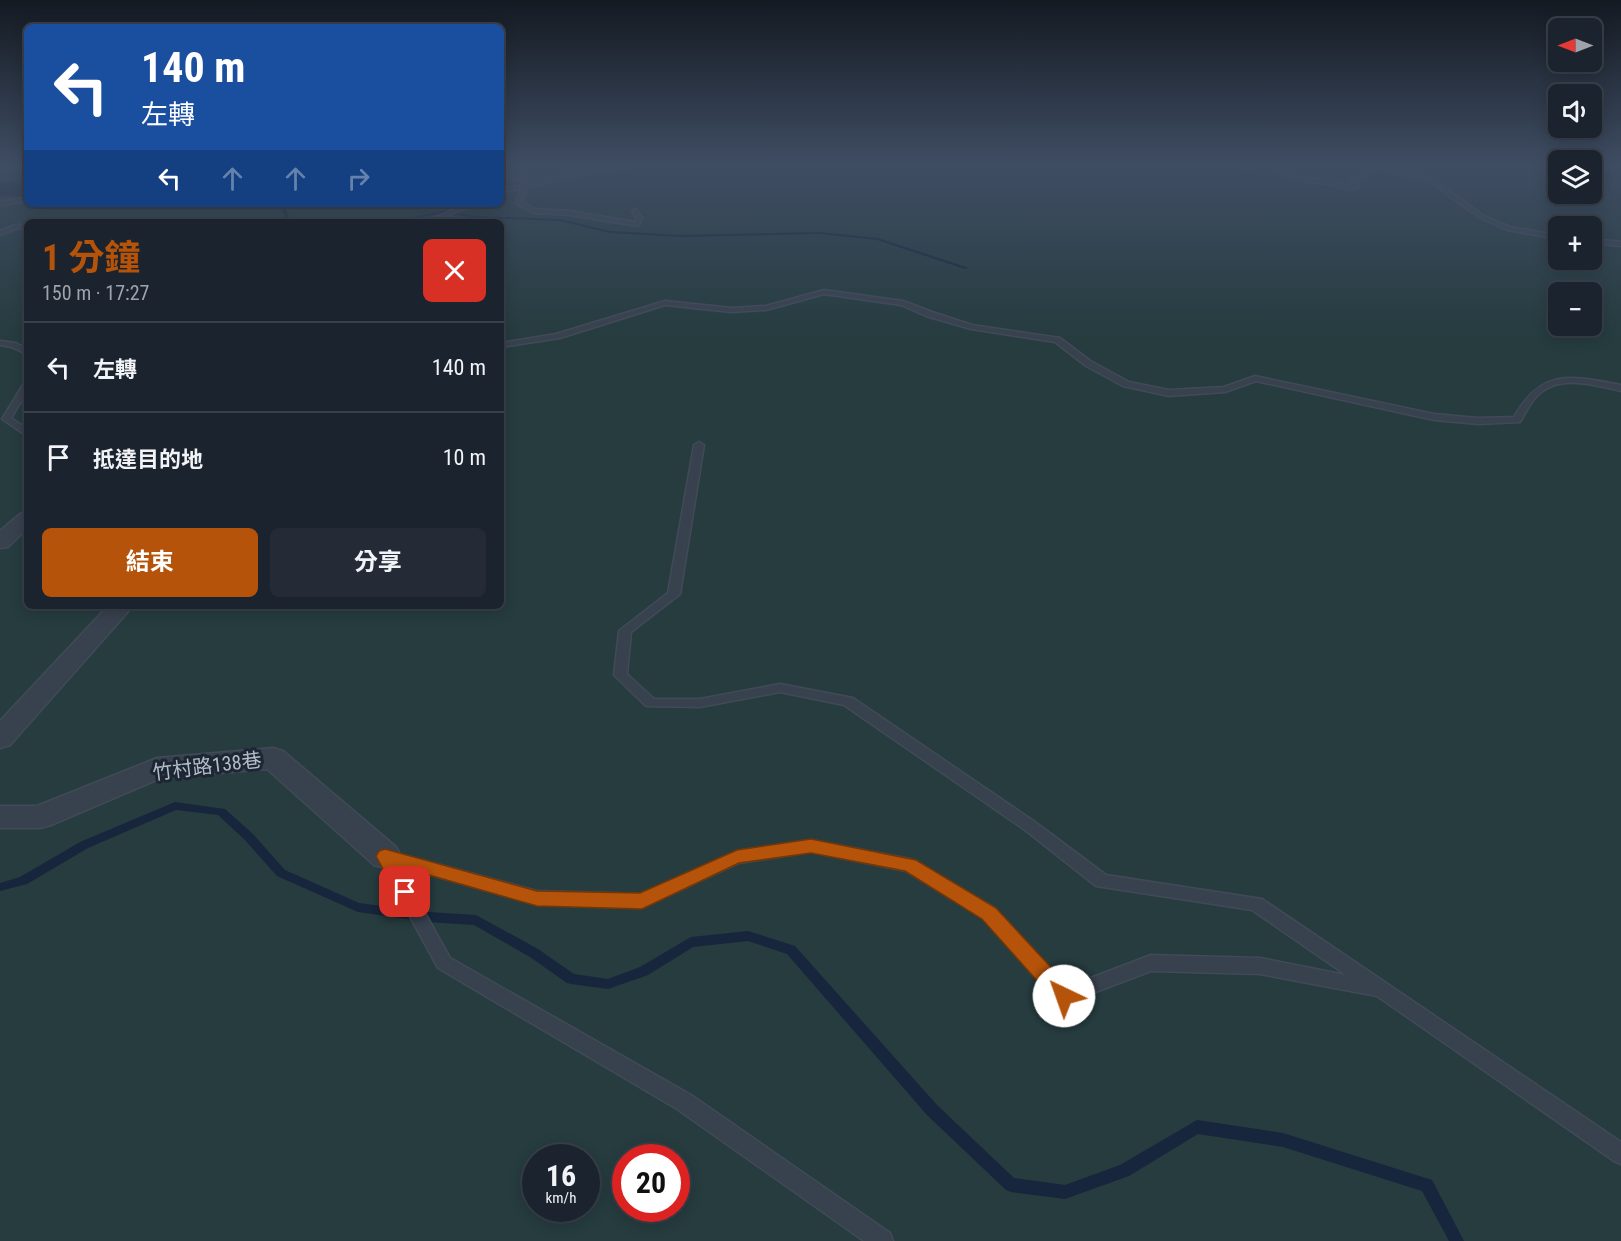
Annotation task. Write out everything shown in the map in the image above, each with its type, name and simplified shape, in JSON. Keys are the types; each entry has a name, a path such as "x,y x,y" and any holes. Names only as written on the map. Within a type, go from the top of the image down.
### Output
{"street":[{"path":"0,542 24,521"},
{"path":"0,738 118,609"},
{"name":"竹村路138巷","path":"0,817 40,817 157,768 273,758 385,856"}],"lane":[{"path":"618,221 637,224 638,221"},
{"path":"1491,221 1509,229 1548,235"},
{"path":"0,233 17,226 24,227"},
{"path":"1602,242 1621,244"},
{"path":"504,345 556,336 665,303 732,310 766,308 824,292 903,303 971,327 1057,340 1089,364 1126,384 1169,393 1225,389 1255,378 1434,417 1516,420 1534,393 1553,381 1578,380 1621,388"},
{"path":"0,343 13,345 24,350"},
{"path":"24,390 6,419 24,431"},
{"path":"699,445 674,594 625,631 620,675 651,703 700,703 780,688 848,701 1030,826 1102,881 1256,904 1621,1154"},
{"path":"385,856 537,898 642,901 737,857 811,846 910,865 989,913 1064,996 1151,963 1260,966 1381,989"},
{"path":"385,856 444,963 684,1102 882,1241"}],"green space":[{"path":"0,221 24,221 24,609 504,609 504,221 1548,221 1548,270 1602,270 1602,221 1621,221 1621,1241 0,1241"}],"waterway":[{"path":"564,221 610,232 680,236 819,233 878,239 967,268"},
{"path":"0,887 23,881 84,845 175,806 221,812 249,837 281,873 358,907 428,917 476,920 534,953 571,979 608,984 644,971 691,942 748,936 791,950 932,1110 1011,1185 1065,1192 1124,1171 1197,1127 1283,1140 1427,1185 1457,1241"}],"route":[{"path":"405,892 385,856 537,898 642,901 737,857 811,846 910,865 989,913 1064,996"}]}
